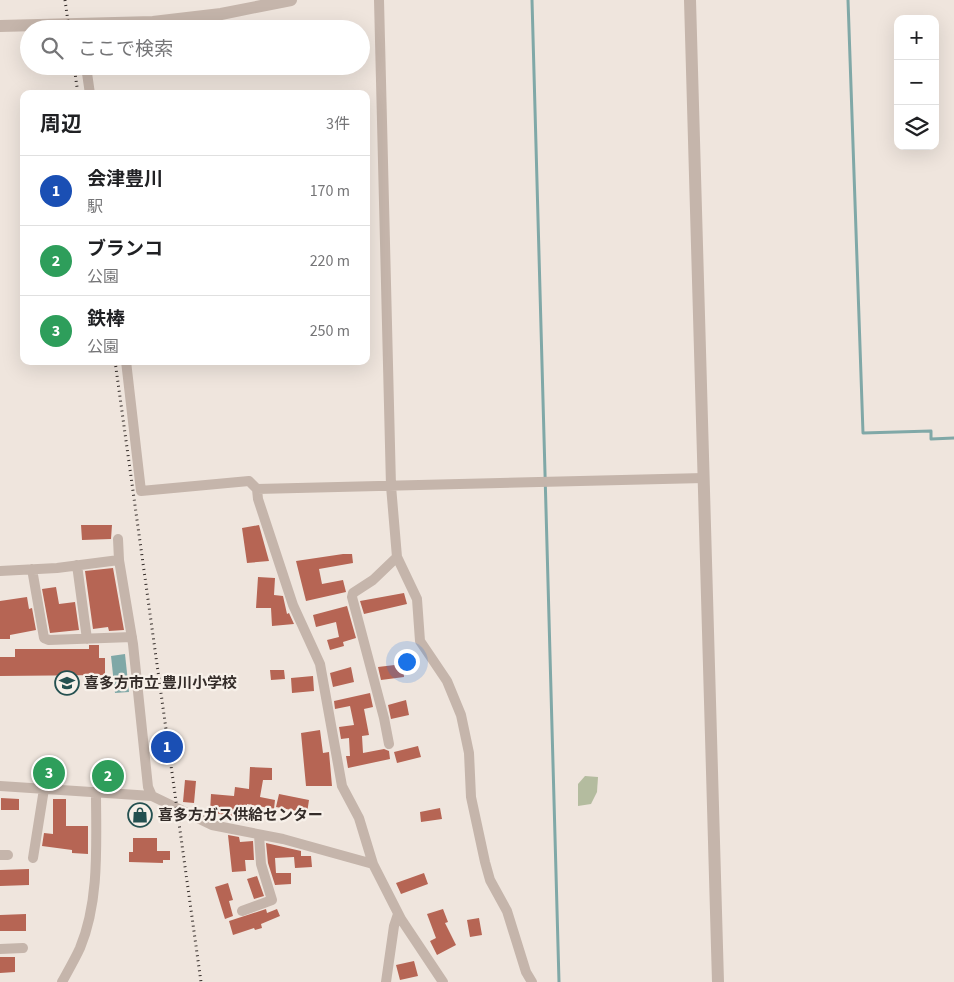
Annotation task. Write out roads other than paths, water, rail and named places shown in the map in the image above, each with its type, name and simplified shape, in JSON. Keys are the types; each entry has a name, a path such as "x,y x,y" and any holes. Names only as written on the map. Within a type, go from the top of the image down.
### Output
{"street":[{"path":"170,20 211,15 291,0"},
{"path":"379,0 391,486 397,557 417,599 419,635 422,645 447,681 463,723 469,753 471,797 485,862 490,880 508,911 526,972 532,982"},
{"path":"690,0 718,982"},
{"path":"0,26 20,26"},
{"path":"87,75 89,90"},
{"path":"126,365 141,491 249,481 257,489 258,499 294,605 320,664 342,786 359,818 373,864 398,914 442,982"},
{"path":"257,489 704,478"},
{"path":"118,539 119,560 132,637 148,786 152,796"},
{"path":"389,744 363,632 352,597 353,593 373,580 397,557"},
{"path":"0,571 32,570 119,560"},
{"path":"77,565 87,638"},
{"path":"32,570 44,638 49,640 132,637"},
{"path":"0,786 152,796 212,825 283,839 373,864"},
{"path":"32,858 44,789"},
{"path":"62,982 80,947 91,909 96,841 96,791"},
{"path":"242,911 272,900 261,864 259,835"},
{"path":"386,982 394,926 398,914"},
{"path":"0,949 23,948"}],"water":[{"path":"125,654 129,692 115,693 111,656"}],"waterway":[{"path":"532,0 559,982"},
{"path":"848,0 863,433 931,431 931,439 954,438"}],"railway":[{"path":"65,0 68,20"},
{"path":"75,75 77,90"},
{"path":"116,365 201,982"}],"place":[{"name":"喜多方市立 豊川小学校","path":"67,683"},
{"name":"会津豊川","path":"167,747"},
{"name":"鉄棒","path":"49,773"},
{"name":"ブランコ","path":"108,776"},
{"name":"喜多方ガス供給センター","path":"140,815"}]}
